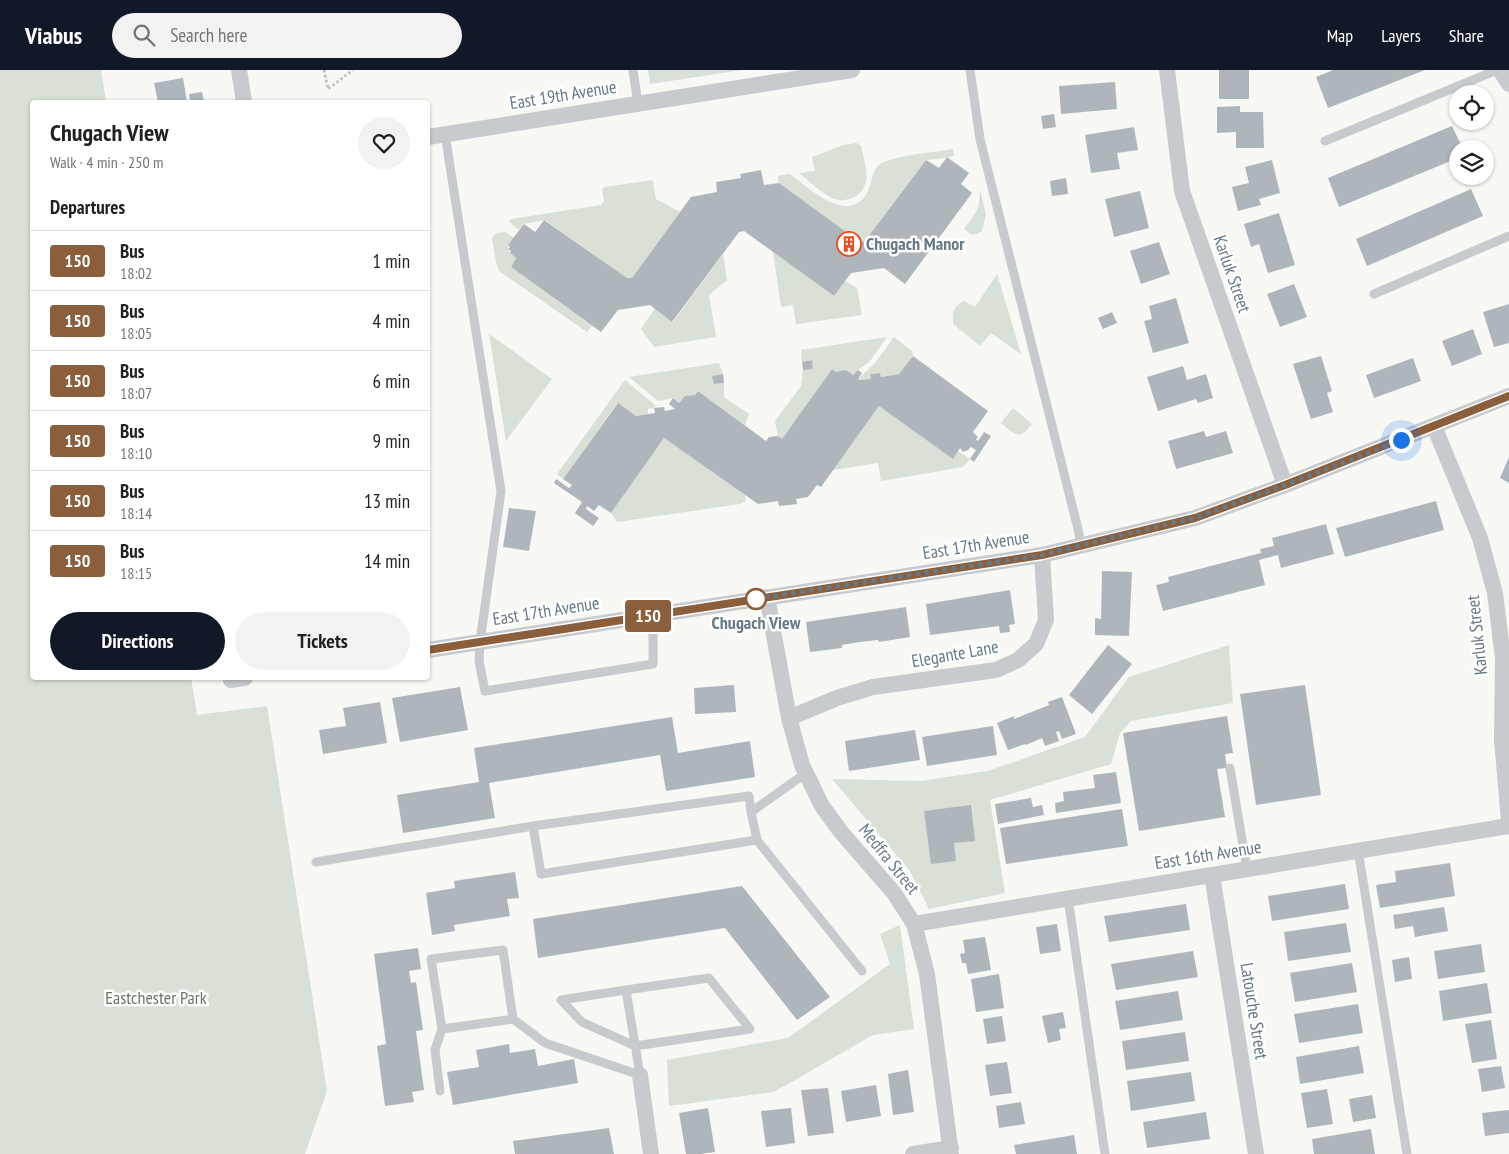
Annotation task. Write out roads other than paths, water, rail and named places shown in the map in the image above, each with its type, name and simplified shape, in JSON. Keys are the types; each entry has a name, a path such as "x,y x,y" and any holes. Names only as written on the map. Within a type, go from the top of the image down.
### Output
{"street":[{"path":"239,70 244,100"},
{"name":"East 19th Avenue","path":"430,137 834,71 852,70"},
{"name":"Karluk Street","path":"1167,70 1182,191 1285,485"},
{"path":"1499,70 1509,84"},
{"name":"East 17th Avenue","path":"430,650 1042,555 1195,518 1285,485 1509,396"},
{"name":"Karluk Street","path":"1434,426 1480,538 1495,593 1502,658 1502,740 1509,820"},
{"name":"Elegante Lane","path":"789,718 837,698 873,688 996,670 1018,660 1036,644 1046,620 1042,555"},
{"name":"Medfra Street","path":"768,597 789,718 806,774 822,806 841,832 894,893 914,924 927,974 951,1151"},
{"name":"East 16th Avenue","path":"914,924 1509,826"},
{"name":"Latouche Street","path":"1212,874 1256,1154"},
{"path":"640,1075 651,1154"},
{"path":"913,1154 951,1151"}],"lane":[{"path":"633,70 638,104"},
{"path":"970,70 980,140 1078,529 1080,546"},
{"path":"1325,141 1499,70"},
{"path":"445,134 502,491 480,642 479,661 485,692 653,664 653,633 650,615"},
{"path":"1374,294 1509,236"},
{"path":"1230,768 1247,869"},
{"path":"751,812 806,774"},
{"path":"316,862 533,826 749,796 757,840 862,971"},
{"path":"533,826 541,874 757,840"},
{"path":"1358,850 1407,1154"},
{"path":"1068,898 1105,1154"},
{"path":"440,1091 435,1050 442,1029 431,960 503,950 513,1019 544,1043 640,1075 626,990"},
{"path":"709,978 750,1029 635,1046 582,1022 561,1000 626,990 709,978"},
{"path":"442,1029 513,1019"}],"place":[{"name":"Chugach Manor","path":"849,244"},
{"name":"Chugach View","path":"756,599"}],"park label":[{"name":"Eastchester Park","path":"156,998"}]}
